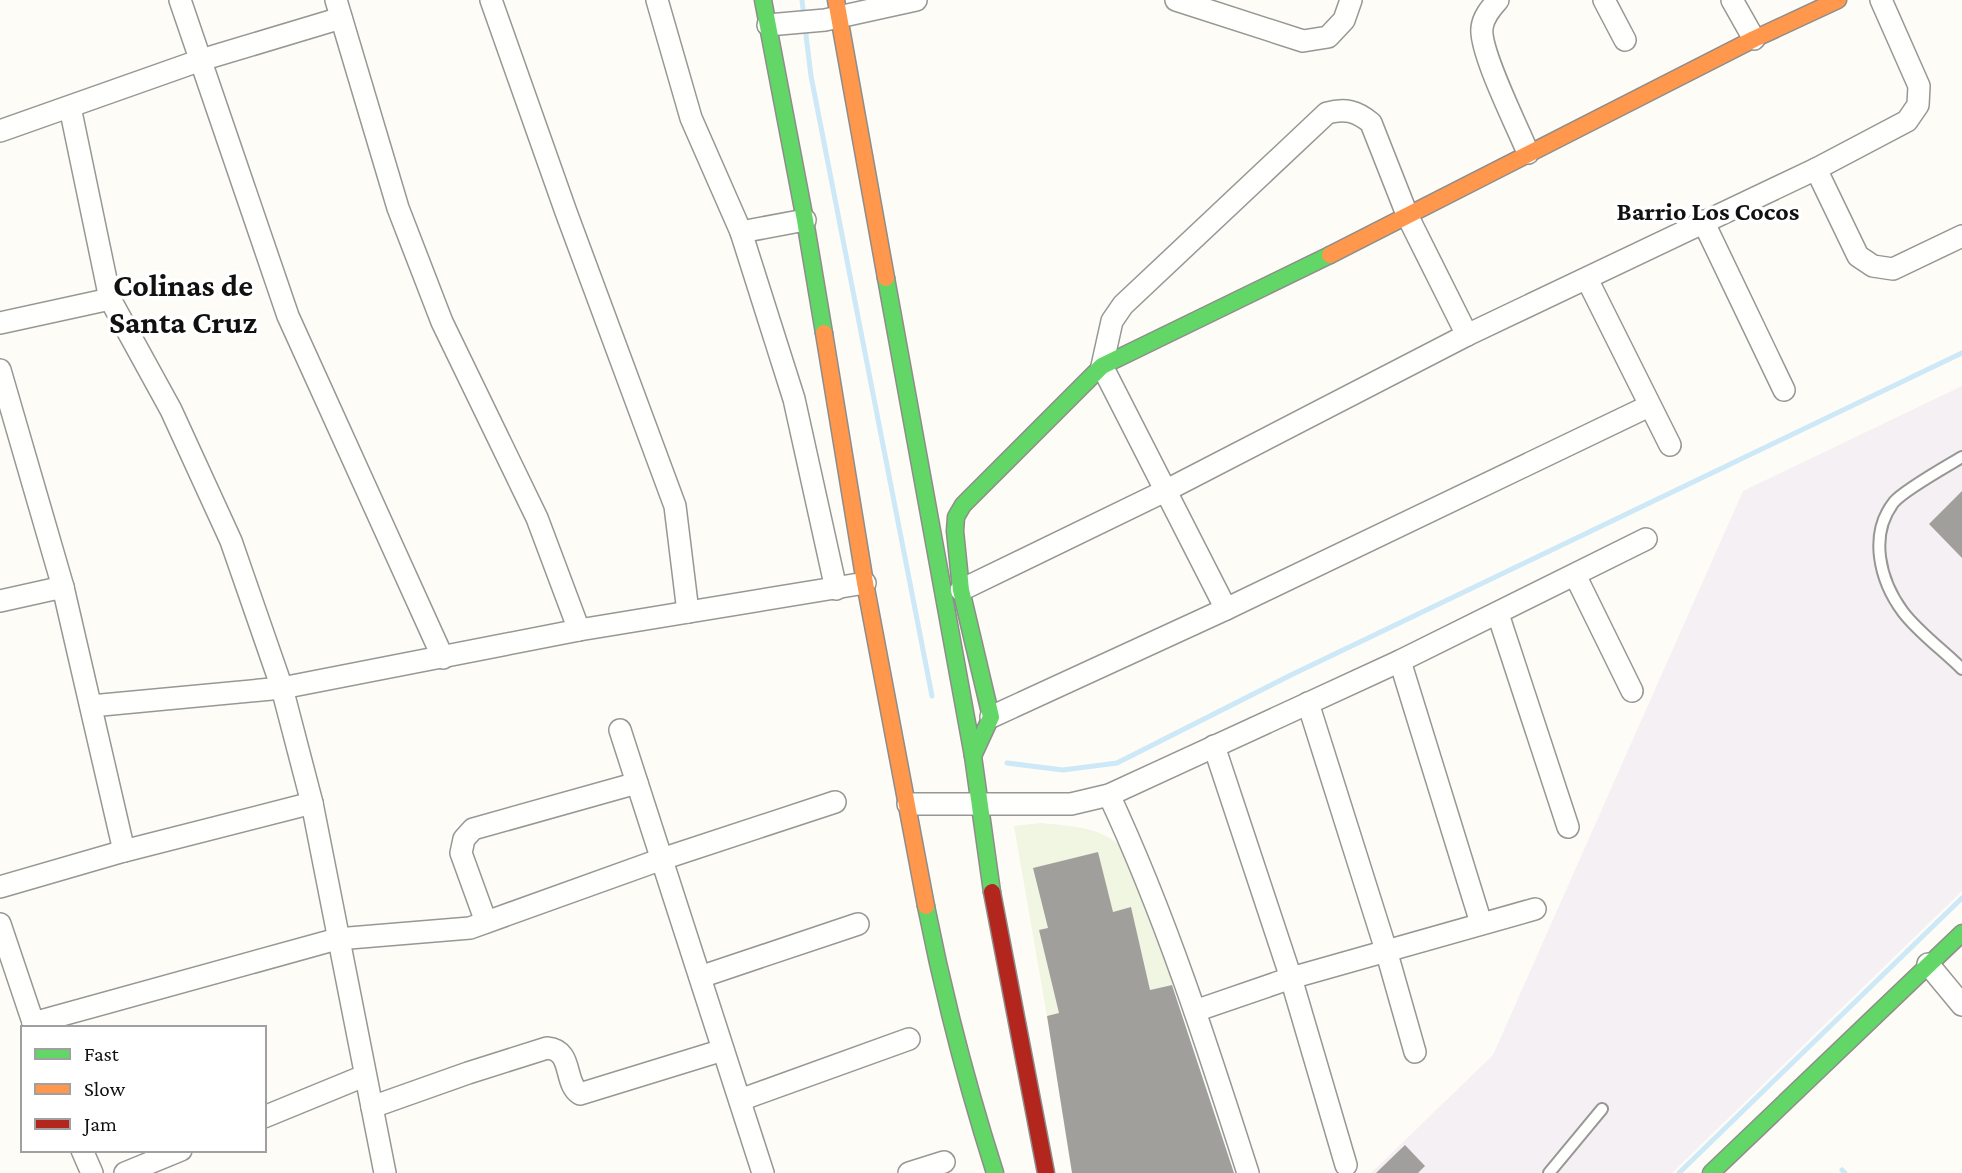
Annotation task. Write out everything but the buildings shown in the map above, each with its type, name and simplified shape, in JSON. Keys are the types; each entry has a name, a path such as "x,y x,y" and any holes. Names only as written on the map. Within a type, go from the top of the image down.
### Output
{"main road":[{"path":"763,0 775,25 866,583 939,973 968,1087 995,1173"},
{"path":"972,756 991,717 961,590 956,517 963,505 1102,366 1408,217 1528,153 1754,39 1838,0"},
{"path":"833,12 972,756 993,898 1046,1173"},
{"path":"1711,1173 1962,933"}],"street":[{"path":"180,0 288,316 443,658"},
{"path":"491,0 675,506 688,612"},
{"path":"657,0 691,118 741,232 794,398 836,589"},
{"path":"775,25 833,12 916,0"},
{"path":"1176,0 1303,41 1328,37 1344,20 1351,0"},
{"path":"1498,0 1489,10 1482,28 1483,47 1528,153"},
{"path":"1604,0 1625,40"},
{"path":"1732,0 1754,39"},
{"path":"961,590 1165,491 1467,335 1816,169 1907,121 1918,106 1919,86 1881,0"},
{"path":"0,131 339,9 398,208 437,309 537,518 579,630"},
{"path":"70,107 110,299 171,410 231,541 282,688 312,803 385,1173"},
{"path":"1226,610 1102,366 1112,321 1123,305 1327,113 1352,111 1371,123 1408,217 1467,335"},
{"path":"1816,169 1858,256 1873,266 1893,269 1962,236"},
{"path":"741,232 805,220"},
{"path":"1703,221 1784,390"},
{"path":"1587,279 1670,445"},
{"path":"0,323 110,299"},
{"path":"0,370 63,587 124,851"},
{"path":"991,717 1226,610 1649,406"},
{"path":"908,804 1071,804 1110,795 1400,661 1646,539"},
{"path":"1575,575 1632,691"},
{"path":"91,706 282,688 579,630 866,583"},
{"path":"0,601 63,587"},
{"path":"1498,614 1568,827"},
{"path":"1400,661 1481,923"},
{"path":"1308,703 1386,950 1415,1052"},
{"path":"620,730 740,1100 756,1171"},
{"path":"1214,746 1292,978 1346,1165"},
{"path":"486,922 461,853 464,839 473,829 637,783"},
{"path":"1110,795 1195,1010 1248,1173"},
{"path":"0,924 34,1025 337,939 470,928 662,859 835,802"},
{"path":"0,887 124,851 312,803"},
{"path":"1195,1010 1386,950 1535,909"},
{"path":"700,977 858,924"},
{"path":"1928,964 1962,1005"},
{"path":"740,1100 909,1039"},
{"path":"372,1107 525,1053 547,1048 552,1048 562,1055 573,1087 580,1094 723,1050"},
{"path":"266,1115 364,1076"},
{"path":"83,1152 93,1173"},
{"path":"125,1173 176,1152"},
{"path":"909,1173 944,1162"}],"lane":[{"path":"1962,457 1896,500 1884,519 1880,537 1883,577 1904,613 1962,669"},
{"path":"1549,1173 1602,1110"}],"shaded area":[{"path":"1962,386 1962,891 1672,1173 1371,1173 1493,1055 1743,491"}],"green space":[{"path":"1041,823 1088,829 1109,837 1129,853 1174,984 1047,1016 1014,826"}],"waterway":[{"path":"802,0 804,18"},
{"path":"805,27 811,76 932,696"},
{"path":"1007,763 1063,770 1117,763 1291,675 1962,353"},
{"path":"1679,1173 1962,898"},
{"path":"1842,1170 1845,1173"}],"traffic: fast":[{"path":"763,0 824,333"},
{"path":"973,756 991,717 961,590 955,531 956,517 963,505 1102,366 1330,255"},
{"path":"886,278 973,756 992,892"},
{"path":"926,906 957,1041 995,1173"},
{"path":"1711,1173 1962,933"}],"traffic: slow":[{"path":"836,0 886,278"},
{"path":"1330,255 1754,39 1838,0"},
{"path":"824,333 865,583 926,906"}],"traffic: jam":[{"path":"992,892 1046,1173"}],"district":[{"name":"Barrio Los Cocos","path":"1708,211"},
{"name":"Colinas de Santa Cruz","path":"183,304"}]}
